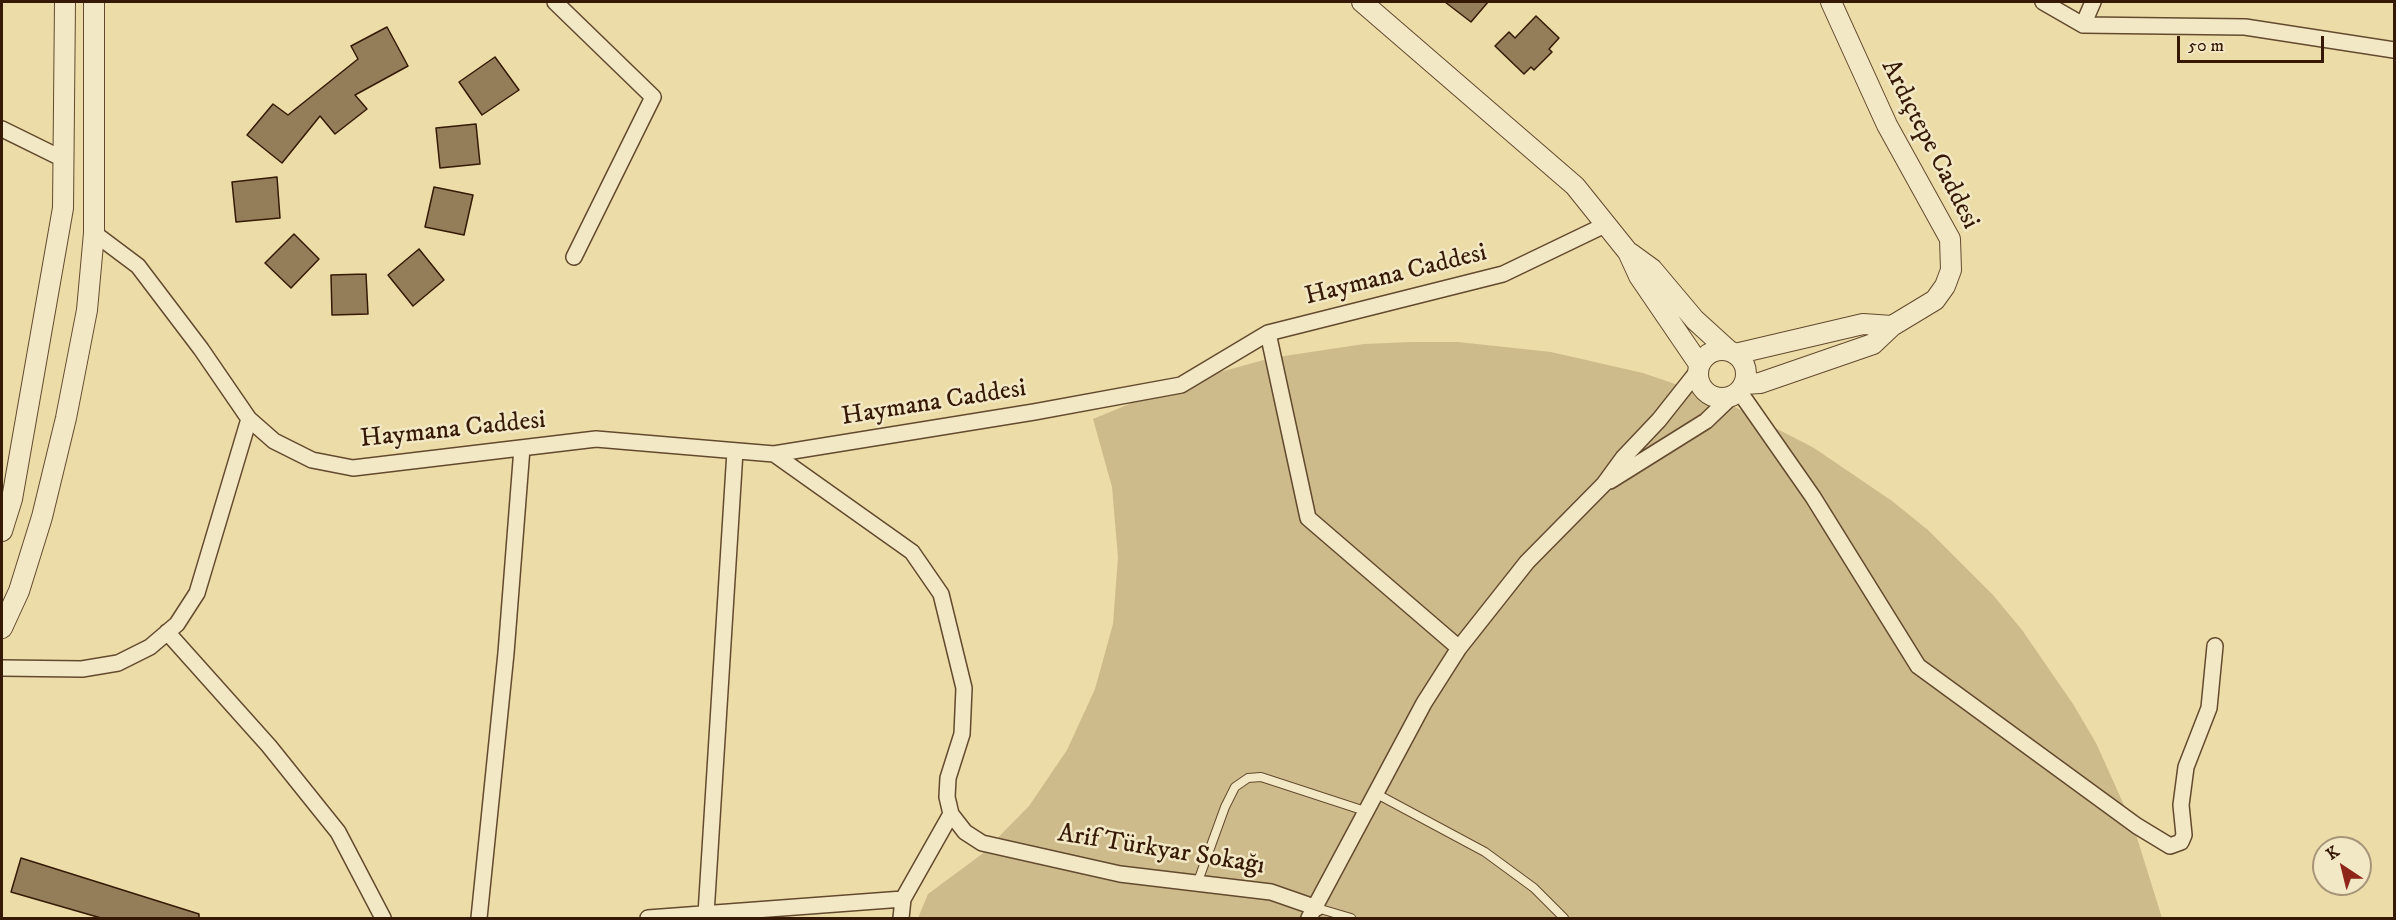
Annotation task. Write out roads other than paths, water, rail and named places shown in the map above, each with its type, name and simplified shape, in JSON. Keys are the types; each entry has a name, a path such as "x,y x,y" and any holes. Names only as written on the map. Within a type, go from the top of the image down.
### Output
{"street":[{"path":"2,531 12,499 61,220 65,2"},
{"path":"2,628 19,591 39,527 66,418 87,310 94,232 94,2"},
{"path":"555,2 653,97 574,257"},
{"path":"1362,2 1575,186 1628,252 1639,276 1698,368 1698,380 1708,394 1724,398 1738,390"},
{"name":"Ardıçtepe Caddesi","path":"1738,390 1873,344 1892,326 1922,310 1935,300 1945,286 1951,270 1950,239 1887,125 1831,2"},
{"path":"2043,2 2083,25 2245,27 2394,50"},
{"path":"2083,25 2093,2"},
{"path":"2,129 63,159"},
{"name":"Haymana Caddesi","path":"94,232 138,266 201,349 249,419 274,441 312,460 353,468 597,439 774,454 1034,412 1180,385 1268,333 1503,274 1607,224"},
{"path":"1604,484 1706,421 1738,390 1745,367 1732,352 1695,320 1652,269 1628,252"},
{"path":"1313,913 1424,703 1459,648 1527,562 1604,484 1711,352 1732,352 1863,324 1892,326"},
{"path":"1268,333 1308,518 1459,648"},
{"path":"1738,390 1813,497 1918,666 2137,826 2170,846 2181,842 2184,835 2181,805 2186,767 2209,708 2214,645"},
{"path":"2,668 82,669 118,663 150,647 177,624 196,593 249,419"},
{"path":"479,918 506,653 522,448"},
{"path":"706,914 735,451"},
{"path":"774,454 912,552 941,594 964,688 962,734 948,778 947,797 951,814 903,899 901,918"},
{"path":"167,632 269,746 338,832 383,918"},
{"name":"Arif Türkyar Sokağı","path":"951,814 965,832 982,843 1120,874 1271,892 1313,913"},
{"path":"648,918 903,899"}],"lane":[{"path":"1197,884 1225,807 1235,787 1248,778 1261,777 1365,811"},
{"path":"1375,792 1485,852 1534,888 1564,918"},
{"path":"1313,913 1351,918"}]}
